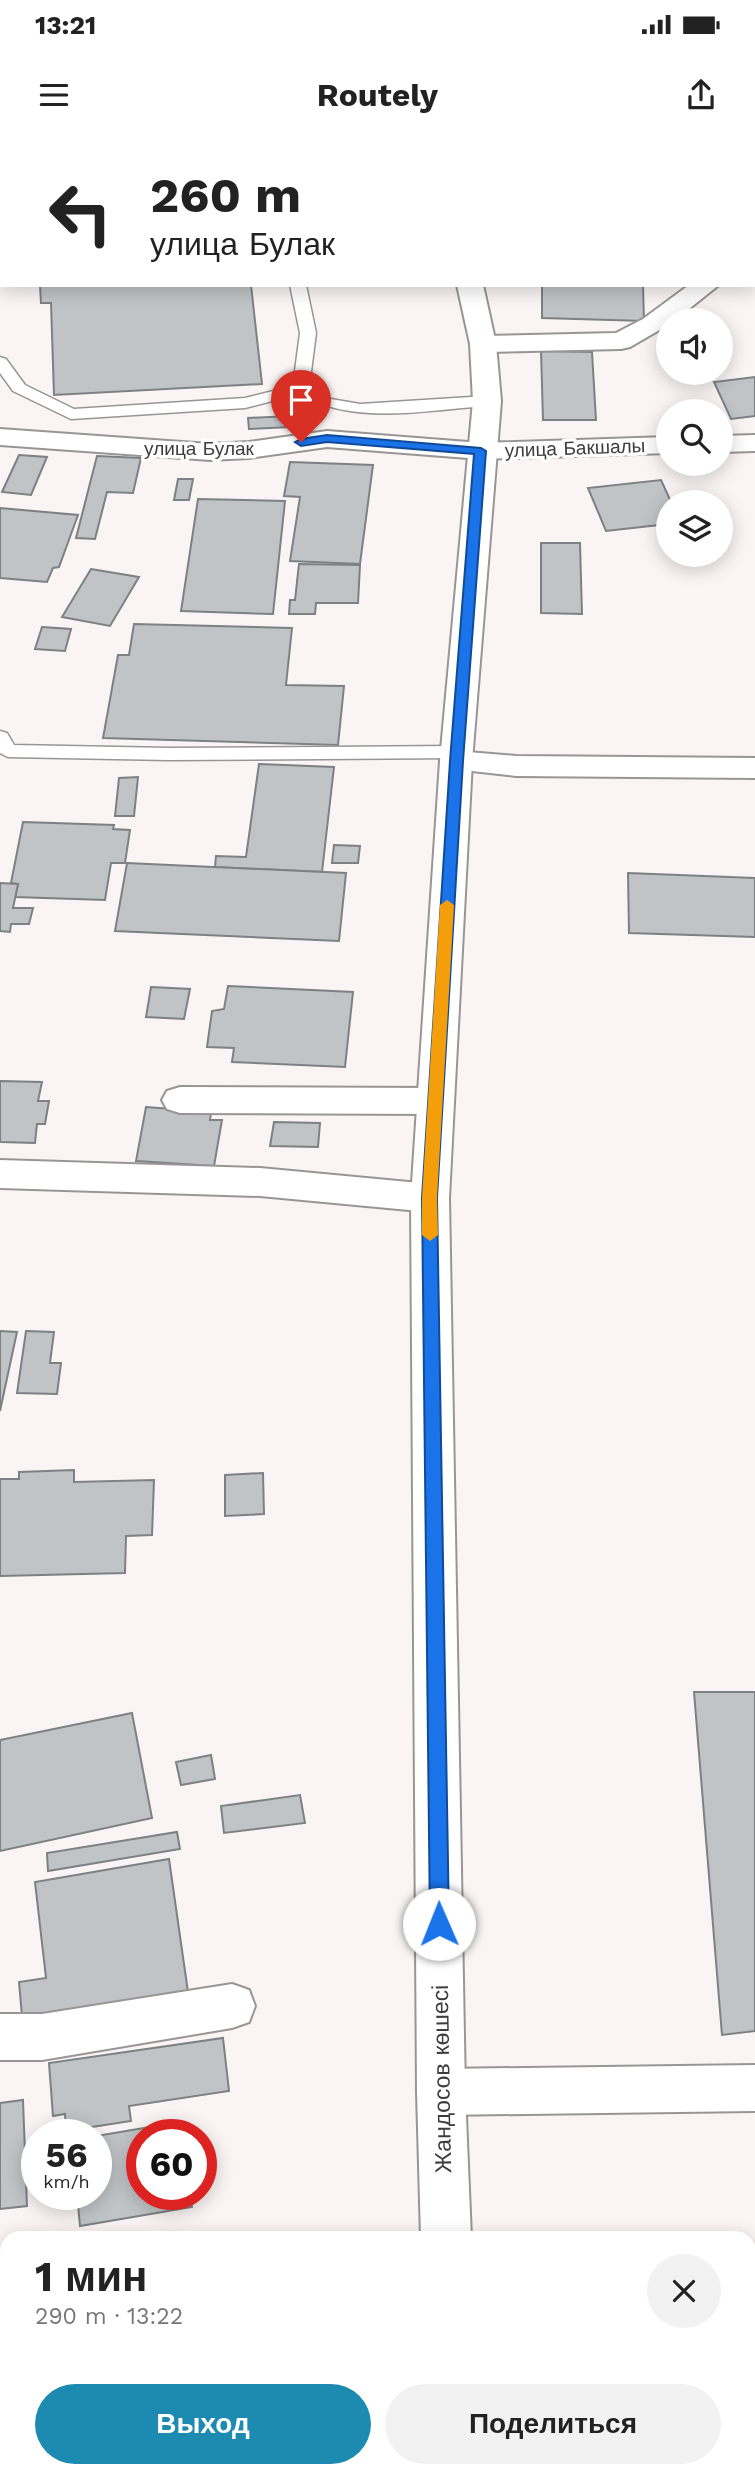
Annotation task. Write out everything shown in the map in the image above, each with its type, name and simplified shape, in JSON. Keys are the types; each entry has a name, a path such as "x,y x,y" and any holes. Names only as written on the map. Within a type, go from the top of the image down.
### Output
{"street":[{"name":"Жандосов көшесі","path":"446,2231 441,2091 430,1198 457,756 486,401 483,344 470,287"},
{"path":"483,344 621,341 652,325 703,287"},
{"name":"улица Булак","path":"0,437 210,452 249,450 327,439 481,451"},
{"path":"733,444 755,443"},
{"name":"улица Бакшалы","path":"481,451 656,445"},
{"path":"457,756 516,766 755,768"},
{"path":"180,1100 435,1101"},
{"path":"0,1174 260,1182 430,1198"},
{"path":"0,2037 42,2037 232,2006"},
{"path":"441,2091 755,2088"}],"lane":[{"path":"298,287 308,333 301,389"},
{"path":"0,362 19,388 71,414 245,403 301,389 326,403 360,409 486,401"},
{"path":"3,747 169,754 457,756"}],"building":[{"path":"40,287 251,287 262,384 54,395 51,303 41,303"},
{"path":"542,287 643,287 644,321 542,318"},
{"path":"541,351 592,352 596,420 543,420"},
{"path":"755,377 755,416 733,419 733,399 722,399 715,385 733,385 733,380"},
{"path":"289,416 290,427 249,429 248,418"},
{"path":"19,455 47,457 31,495 2,492"},
{"path":"97,456 141,458 133,493 107,492 95,539 76,538"},
{"path":"290,462 373,465 360,564 290,561 300,497 284,496"},
{"path":"178,479 193,479 189,500 174,500"},
{"path":"661,480 666,490 656,490 656,525 606,531 588,488"},
{"path":"198,499 285,501 273,614 181,611"},
{"path":"0,508 78,515 59,567 53,568 47,582 0,578"},
{"path":"541,543 580,543 582,614 541,613"},
{"path":"299,564 360,565 358,603 316,603 315,614 289,614 290,600 295,600"},
{"path":"91,569 139,577 110,626 62,617"},
{"path":"134,624 292,628 286,685 344,686 338,745 103,738 118,655 129,655"},
{"path":"42,627 71,629 65,651 35,649"},
{"path":"259,764 334,767 322,872 215,867 216,856 246,857"},
{"path":"138,777 134,816 115,816 119,778"},
{"path":"23,822 114,825 113,829 130,830 125,863 111,863 105,900 15,897 18,884 11,883"},
{"path":"334,845 360,846 358,863 332,863"},
{"path":"127,863 346,873 339,941 115,931"},
{"path":"628,873 755,878 755,937 629,933"},
{"path":"0,883 18,884 13,908 33,908 29,924 11,924 10,932 0,931"},
{"path":"228,986 353,992 345,1067 232,1062 234,1048 207,1047 212,1011 224,1009"},
{"path":"151,987 190,989 184,1019 146,1017"},
{"path":"0,1081 42,1082 38,1101 49,1101 45,1124 37,1124 35,1143 0,1142"},
{"path":"146,1107 211,1112 210,1120 222,1120 214,1166 136,1161"},
{"path":"274,1122 320,1123 318,1147 270,1146"},
{"path":"0,1331 17,1332 0,1411"},
{"path":"26,1331 54,1332 50,1363 61,1363 57,1394 17,1393"},
{"path":"74,1470 74,1482 154,1480 152,1535 126,1536 125,1573 0,1576 0,1479 19,1479 19,1472"},
{"path":"263,1473 264,1514 225,1516 225,1475"},
{"path":"694,1692 755,1692 755,2031 722,2035"},
{"path":"132,1713 152,1818 0,1851 0,1740"},
{"path":"211,1755 215,1779 181,1785 176,1762"},
{"path":"300,1795 305,1823 224,1833 221,1806"},
{"path":"177,1832 180,1849 48,1871 47,1853"},
{"path":"169,1859 189,1999 23,2028 19,1982 46,1978 35,1882"},
{"path":"223,2038 229,2091 129,2106 131,2119 126,2119 126,2122 112,2124 112,2119 65,2119 65,2114 53,2116 49,2063"},
{"path":"23,2100 24,2119 21,2119 21,2207 0,2209 0,2103"},
{"path":"126,2131 126,2210 174,2210 80,2226 78,2210 112,2210 112,2133"}],"slow traffic":[{"path":"430,1235 447,905"}],"route":[{"path":"301,442 327,439 481,451 456,761 430,1198 439,1924"}]}
